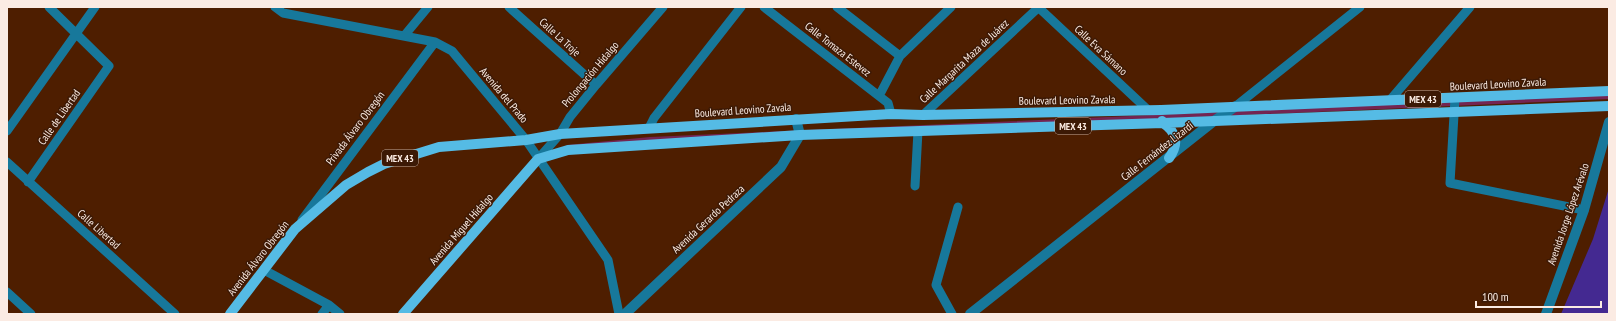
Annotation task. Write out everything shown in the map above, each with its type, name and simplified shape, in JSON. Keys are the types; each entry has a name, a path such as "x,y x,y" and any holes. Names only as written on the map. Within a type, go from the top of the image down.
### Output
{"main road":[{"name":"Boulevard Leovino Zavala","path":"526,140 560,134 891,114 923,116 1161,110 1391,99 1455,98 1609,91"},
{"name":"MEX 43","path":"538,159 568,150 800,135 1163,124 1455,111 1609,106"},
{"path":"1161,110 1163,124 1170,128 1176,141 1175,150 1169,158"},
{"path":"667,127 668,143"},
{"name":"Avenida Álvaro Obregón","path":"230,314 295,229 346,185 384,164 439,147 526,140"},
{"name":"Avenida Miguel Hidalgo","path":"403,314 538,159"}],"street":[{"path":"49,7 76,33"},
{"path":"7,131 94,7"},
{"name":"Avenida del Prado","path":"276,7 283,13 435,42 452,51 526,140 608,260 619,314"},
{"path":"404,36 428,7"},
{"name":"Prolongación Hidalgo","path":"538,159 560,134 570,117 596,85 663,7"},
{"path":"649,128 654,118 741,7"},
{"name":"Calle Tomaza Estevez","path":"764,7 888,103 891,114"},
{"path":"837,7 900,56"},
{"path":"879,96 900,56 951,7"},
{"name":"Calle Eva Sámano","path":"1038,7 1148,110"},
{"name":"Calle Margarita Maza de Juárez","path":"923,116 1038,7"},
{"name":"Calle Fernández Lizardi","path":"970,314 1360,7"},
{"path":"1391,99 1470,7"},
{"name":"Calle La Troje","path":"515,9 596,85"},
{"name":"Calle de Libertad","path":"28,182 109,66 76,33"},
{"name":"Privada Álvaro Obregón","path":"295,229 435,42"},
{"path":"1455,98 1450,183 1584,210"},
{"path":"796,119 800,135"},
{"name":"Avenida Jorge López Arévalo","path":"1546,314 1584,210 1609,122"},
{"path":"915,186 918,132"},
{"name":"Avenida Gerardo Pedraza","path":"625,314 781,167 800,135"},
{"name":"Calle Libertad","path":"7,162 175,314"},
{"path":"952,314 936,284 958,207"},
{"path":"264,270 329,305 340,314"},
{"path":"7,292 31,314"},
{"path":"322,314 329,305"}],"shaded area":[{"path":"1609,95 1609,99 904,130 565,148 567,145 650,137"},
{"path":"1609,188 1609,314 1561,314 1593,239"}]}
